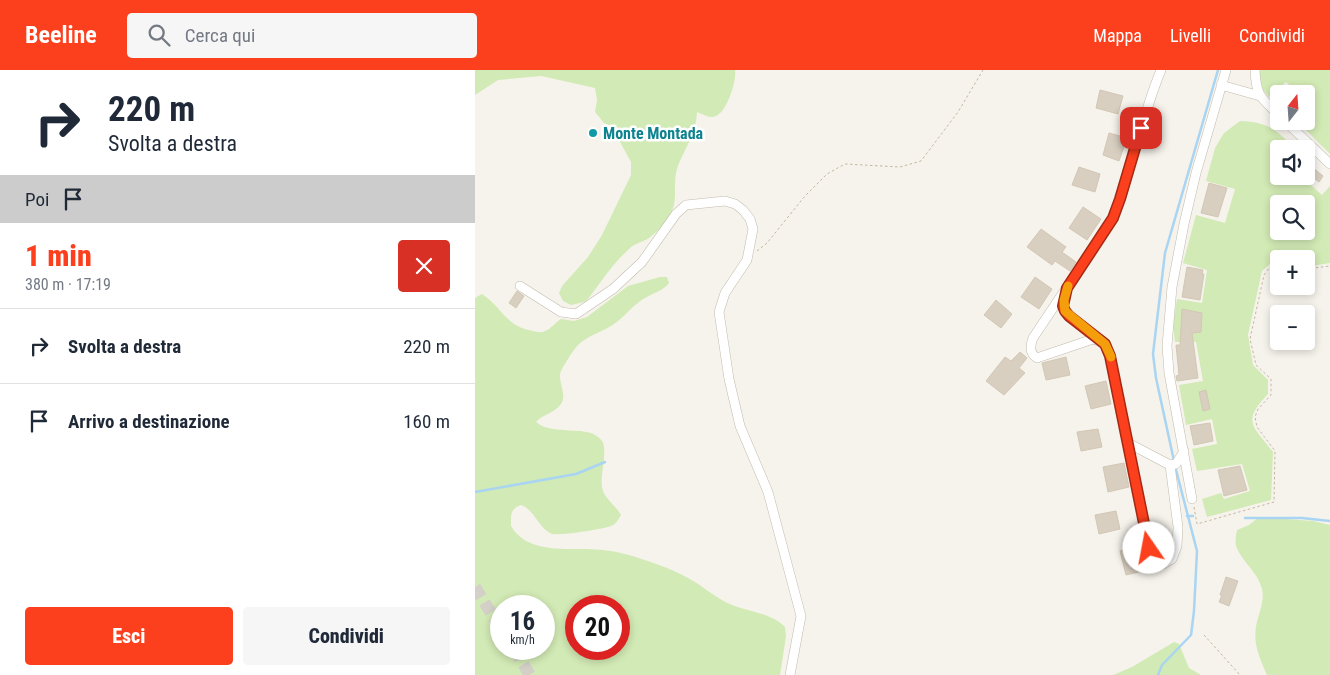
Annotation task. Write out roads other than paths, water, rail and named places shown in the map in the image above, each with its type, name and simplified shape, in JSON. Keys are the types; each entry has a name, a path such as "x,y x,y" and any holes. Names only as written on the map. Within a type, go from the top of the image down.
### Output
{"street":[{"path":"1105,344 1100,340 1093,339 1037,358 1033,356 1030,350 1033,338 1113,218 1151,93 1161,70"},
{"path":"1192,499 1167,358 1172,287 1196,173 1226,70"},
{"path":"1255,70 1256,88 1260,96 1270,106"},
{"path":"1221,85 1260,96"},
{"path":"1294,130 1330,164"},
{"path":"520,286 561,312 575,314 613,289 642,262 676,214 686,204 725,201 735,204 750,219 753,229 747,260 725,293 719,312 729,379 740,426 768,492 801,616 790,675"},
{"path":"1067,288 1064,300 1065,311 1105,344 1110,356 1153,565 1161,565 1172,559 1178,538 1173,464 1183,451"},
{"path":"1128,442 1173,464"}],"waterway":[{"path":"1174,461 1156,378 1153,354 1165,253 1218,70"},
{"path":"475,492 576,474 605,462"},
{"path":"1158,675 1162,665 1191,635 1194,611 1197,551 1175,466"},
{"path":"1187,516 1193,516"},
{"path":"1245,518 1302,518 1330,521"}],"tunnel":[{"path":"475,587 490,611"},
{"path":"521,660 530,675"}],"place":[{"name":"Monte Montada","path":"593,133"}]}
